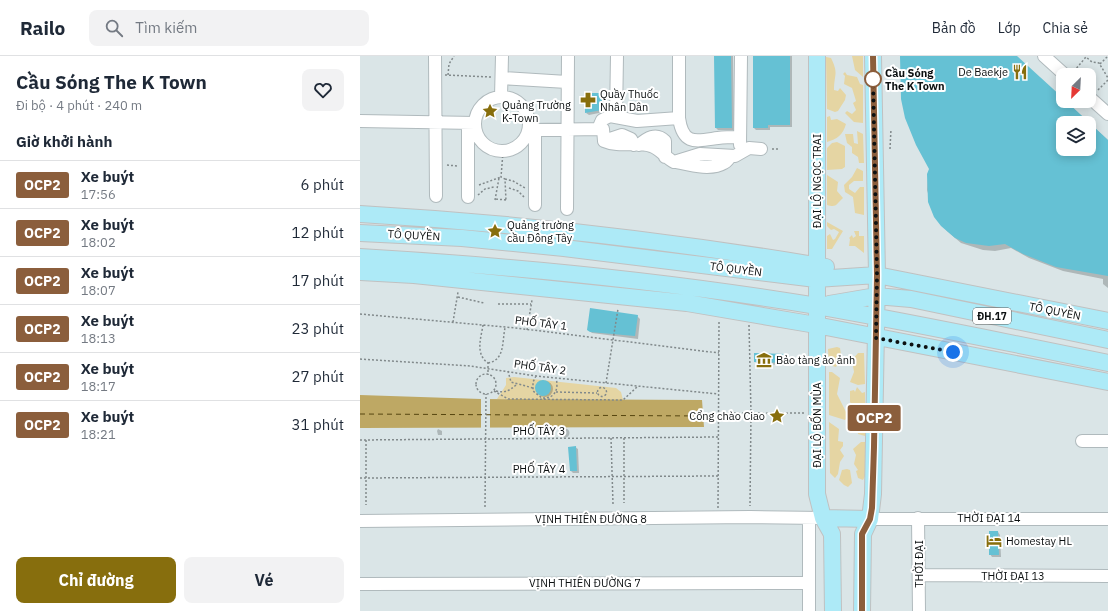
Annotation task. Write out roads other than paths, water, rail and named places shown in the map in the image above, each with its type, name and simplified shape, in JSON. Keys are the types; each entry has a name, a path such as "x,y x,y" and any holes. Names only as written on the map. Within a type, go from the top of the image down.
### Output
{"main road":[{"name":"ĐẠI LỘ NGỌC TRAI","path":"816,306 817,56"},
{"path":"862,611 862,534 870,519 873,501 877,275 873,56"},
{"path":"360,214 469,222 580,233 731,252 816,272"},
{"name":"TÔ QUYỀN","path":"360,233 462,238 816,272 877,275 1108,321"},
{"name":"TÔ QUYỀN","path":"360,257 439,261 586,274 816,306 1108,363"},
{"path":"360,272 461,279 687,303 816,325 876,338 1108,382"},
{"name":"TÔ QUYỀN","path":"816,306 876,296 911,299 1108,340"},
{"name":"ĐẠI LỘ BỐN MÙA","path":"816,306 816,518 832,534 833,611"},
{"path":"1076,375 1083,335"},
{"path":"816,518 870,519"}],"street":[{"path":"435,56 435,122 437,165 436,196"},
{"path":"501,97 502,56"},
{"path":"567,209 568,56"},
{"path":"616,113 617,56"},
{"path":"679,56 680,128 687,138 696,142 725,137 740,132"},
{"path":"735,155 740,132 741,56"},
{"path":"1044,56 1057,68"},
{"path":"502,78 567,82"},
{"path":"468,196 468,166 471,123 486,102 501,97 511,99 519,103 529,118 532,130 535,202"},
{"path":"1096,103 1108,114"},
{"path":"598,129 602,120 616,113 637,122 679,112"},
{"path":"360,121 471,123"},
{"path":"471,123 481,142 488,148 503,152 515,149 522,143 532,130"},
{"path":"532,130 603,129 604,141 614,145 651,146 661,151 670,160 702,160 735,155 749,148 761,149"},
{"path":"1082,441 1108,441"},
{"name":"VỊNH THIÊN ĐƯỜNG 8","path":"360,521 750,517 816,518"},
{"path":"809,611 809,583 816,518"},
{"name":"THỜI ĐẠI","path":"918,518 919,611"},
{"name":"THỜI ĐẠI 14","path":"870,519 1108,519"},
{"name":"THỜI ĐẠI 13","path":"919,575 1108,576"},
{"name":"VỊNH THIÊN ĐƯỜNG 7","path":"360,584 809,583"}],"place":[{"name":"De Baekje","path":"1020,72"},
{"name":"Cầu Sóng The K Town","path":"873,79"},
{"name":"Quầy Thuốc Nhân Dân","path":"588,100"},
{"name":"Quảng Trường K-Town","path":"490,111"},
{"name":"Quảng trường cầu Đông Tây","path":"495,231"},
{"name":"Bảo tàng ảo ảnh","path":"764,360"},
{"name":"Cổng chào Ciao","path":"777,416"},
{"name":"Homestay HL","path":"994,541"}]}
